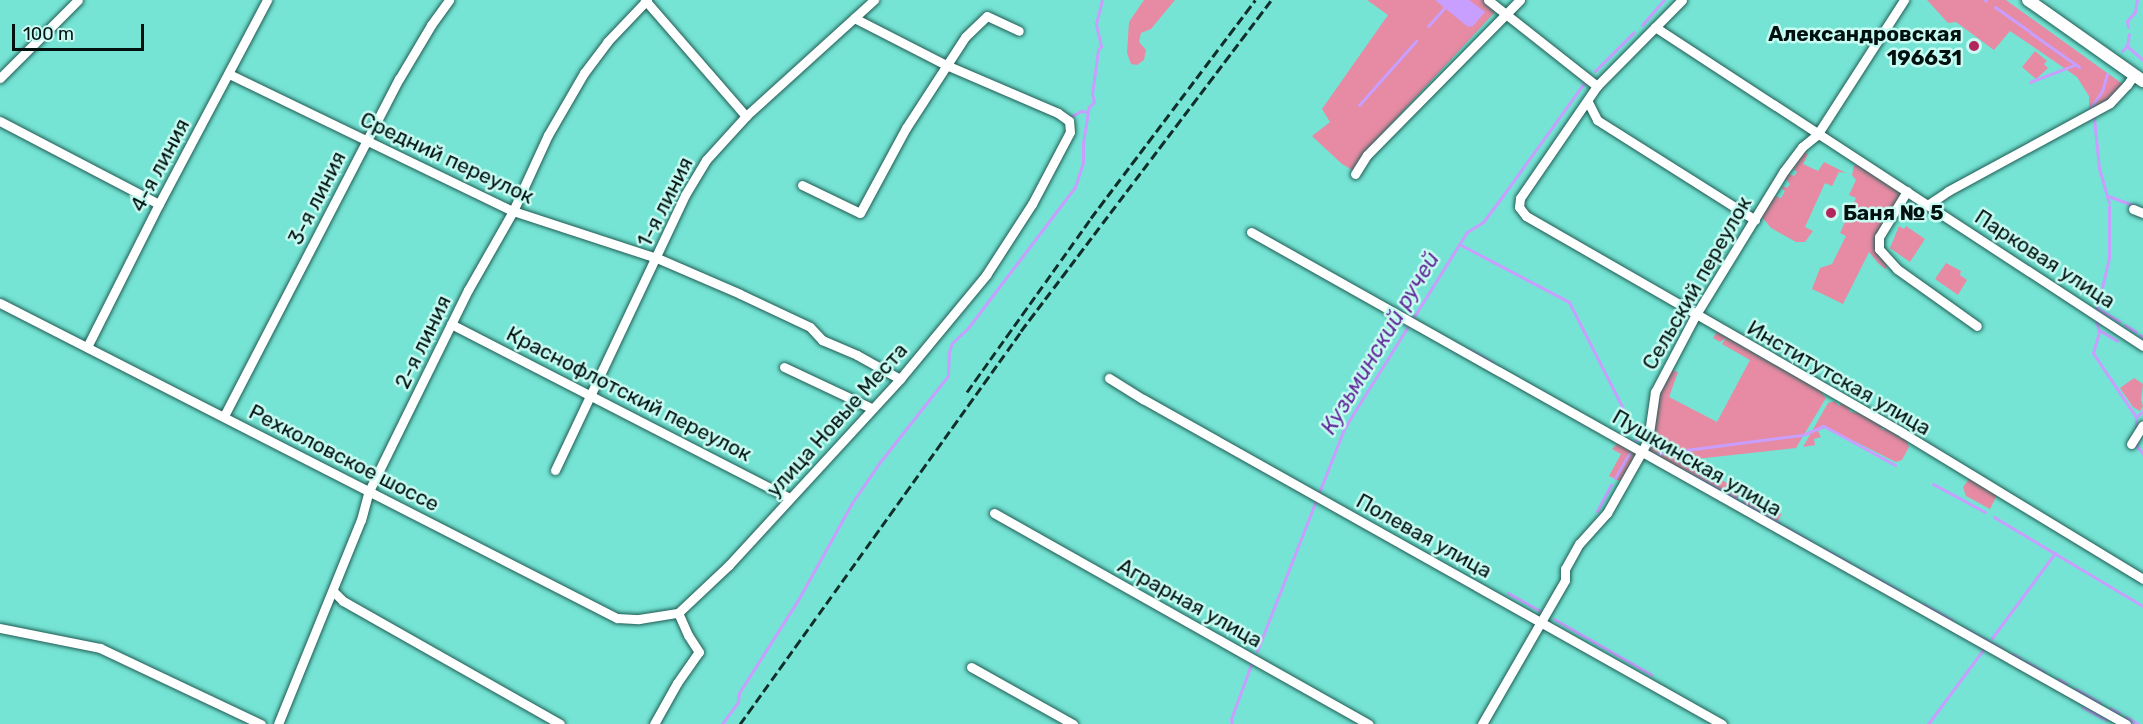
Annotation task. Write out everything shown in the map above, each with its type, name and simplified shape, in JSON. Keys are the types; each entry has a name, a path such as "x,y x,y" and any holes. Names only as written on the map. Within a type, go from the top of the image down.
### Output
{"main road":[{"path":"2028,0 2138,78"}],"street":[{"path":"0,78 78,0"},
{"name":"4-я линия","path":"87,347 159,204 267,0"},
{"name":"3-я линия","path":"224,416 366,142 431,25 449,0"},
{"path":"646,0 746,116"},
{"name":"2-я линия","path":"278,724 333,591 369,491 452,324 513,211 548,135 584,73 607,42 646,0"},
{"name":"1-я линия","path":"555,470 685,195 706,160 746,116 874,0"},
{"path":"1488,0 1597,86"},
{"path":"1355,174 1367,155 1504,13 1520,0"},
{"path":"1682,0 1597,86 1588,102 1597,120 1755,220"},
{"name":"Сельский переулок","path":"1482,724 1565,580 1565,569 1579,544 1607,513 1648,440 1655,392 1695,316 1784,171 1802,147 1817,135 1904,0"},
{"path":"802,185 860,213 906,128 965,37 987,16 1019,31"},
{"path":"854,18 946,65"},
{"name":"Парковая улица","path":"1655,27 2143,346"},
{"name":"улица Новые Места","path":"678,613 729,564 900,379 986,275 1032,204 1065,143 1070,126 1069,121 1058,112 946,65"},
{"name":"Средний переулок","path":"229,74 513,211 657,258 810,327 822,340 900,379"},
{"path":"1929,204 1948,191 2099,109 2116,98 2138,78"},
{"name":"Институтская улица","path":"1588,102 1520,198 1519,207 1526,216 1695,316 1903,434 2143,579"},
{"path":"0,121 159,204"},
{"path":"1908,191 1879,237 1879,249 1897,269 1977,326"},
{"path":"2133,209 2143,213"},
{"name":"Пушкинская улица","path":"1251,232 2126,724"},
{"name":"Рехколовское шоссе","path":"0,303 617,618 639,619 678,613"},
{"name":"Краснофлотский переулок","path":"452,324 590,393 789,498"},
{"path":"784,367 872,408"},
{"name":"Полевая улица","path":"1109,378 1722,724"},
{"path":"2131,444 2143,425"},
{"name":"Аграрная улица","path":"994,513 1369,724"},
{"path":"333,591 344,601 560,724"},
{"path":"654,724 677,683 699,652 678,613"},
{"path":"0,628 100,648 261,724"},
{"path":"971,667 1073,724"}],"shaded area":[{"path":"1144,0 1175,0 1151,29 1141,33 1139,42 1146,50 1144,60 1137,65 1131,64 1127,53 1129,22"},
{"path":"1367,0 1483,0 1495,12 1366,151 1354,171 1342,164 1312,136 1330,122 1322,109 1388,15"},
{"path":"1435,0 1469,0 1485,12 1473,26 1468,27"},
{"path":"1927,0 2006,0 2124,85 2110,100 2089,111 2089,96 2077,77 2038,50 2010,31 1994,50 1956,22 1948,23"},
{"path":"2035,51 2047,61 2044,64 2048,68 2036,79 2022,67"},
{"path":"1802,151 1808,154 1803,164 1818,171 1824,162 1846,173 1839,172 1832,186 1825,183 1805,227 1813,231 1805,242 1796,242 1771,228 1761,216 1773,195 1781,198 1785,191 1782,189 1783,186 1787,188 1790,184 1785,178 1787,173 1794,176 1797,172 1792,168"},
{"path":"1858,165 1901,190 1900,198 1876,237 1887,268 1885,269 1878,263 1869,252 1843,304 1812,289 1820,268 1832,264 1846,236 1840,233 1856,198 1849,195 1856,180 1852,175 1854,166"},
{"path":"1899,226 1904,229 1906,226 1925,239 1910,262 1890,248"},
{"path":"1946,263 1961,271 1960,275 1967,280 1958,295 1935,279"},
{"path":"1717,332 1818,388 1826,398 1796,448 1687,460 1741,491 1736,501 1649,453 1655,401 1668,369 1678,372 1669,397 1717,422 1750,360 1722,344 1726,338 1720,342 1713,338"},
{"path":"2134,378 2143,384 2141,400 2143,406 2140,411 2133,407 2120,388"},
{"path":"1835,401 1839,406 1841,403 1850,408 1849,411 1862,414 1884,426 1881,429 1885,428 1907,441 1909,447 1902,460 1896,462 1822,425 1818,431 1821,437 1814,439 1815,445 1803,447 1828,403"},
{"path":"1618,443 1636,454 1622,480 1619,481 1609,476 1621,454 1612,449"},
{"path":"1970,478 1997,495 1990,509 1966,496 1963,487"},
{"path":"1747,494 1782,514 1776,524 1742,504"}],"waterway":[{"path":"722,724 738,702 739,693 798,600 852,503 880,462 948,376 949,352 952,343 968,328 1075,187 1083,163 1083,143 1089,107 1094,102 1092,94 1098,50 1101,46 1096,24 1102,0"},
{"name":"Кузьминский ручей","path":"1642,25 1664,0"},
{"path":"2128,27 2127,21 2135,12 2137,0"},
{"path":"1428,26 1447,5"},
{"path":"1995,7 2029,31"},
{"name":"Кузьминский ручей","path":"1595,71 1634,32"},
{"path":"2031,33 2079,67"},
{"path":"2122,51 2127,46 2129,34"},
{"path":"1359,105 1416,41"},
{"path":"2127,46 2143,60"},
{"path":"2030,82 2074,65"},
{"path":"2107,74 2102,91 2090,109 2094,118 2099,168 2109,203"},
{"name":"Кузьминский ручей","path":"1257,651 1345,427 1467,232 1483,222 1584,83"},
{"path":"1070,117 1081,111 1088,112"},
{"path":"2108,196 2136,206"},
{"path":"2097,309 2109,258 2109,206"},
{"path":"1461,245 1569,302 1630,422 1637,439 1633,443"},
{"path":"2097,308 2119,321"},
{"path":"2096,320 2099,332 2093,353 2136,417 2136,430"},
{"path":"2125,325 2136,332"},
{"path":"2099,330 2117,341"},
{"path":"1470,350 1492,362"},
{"path":"2136,417 2143,411"},
{"path":"1655,454 1802,435 1824,426 1895,465"},
{"path":"2137,440 2136,445 2143,454"},
{"path":"1615,478 1629,454"},
{"path":"1685,471 1737,499"},
{"path":"1933,484 1985,512"},
{"path":"1597,511 1611,485"},
{"path":"1741,502 1779,523"},
{"path":"1994,517 2143,606"},
{"path":"1792,531 1811,542"},
{"path":"1824,549 1849,563"},
{"path":"1992,638 2055,553"},
{"path":"1858,568 1903,593"},
{"path":"1508,593 1540,611"},
{"path":"1923,604 1952,620"},
{"path":"1554,619 1652,675"},
{"path":"1964,628 2001,648"},
{"path":"1928,724 1983,650"},
{"path":"2013,654 2020,658"},
{"path":"2025,661 2044,672"},
{"name":"Кузьминский ручей","path":"1232,724 1231,719 1251,665"},
{"path":"2058,679 2067,684"},
{"path":"2076,689 2100,703"},
{"path":"2082,707 2106,720"},
{"path":"2110,708 2119,713"},
{"path":"2126,717 2138,724"}],"railway":[{"path":"967,392 1091,218 1255,0"},
{"path":"740,724 1021,331 1271,0"}],"place":[{"name":"Александровская 196631","path":"1974,46"},
{"name":"Баня № 5","path":"1831,213"}]}
